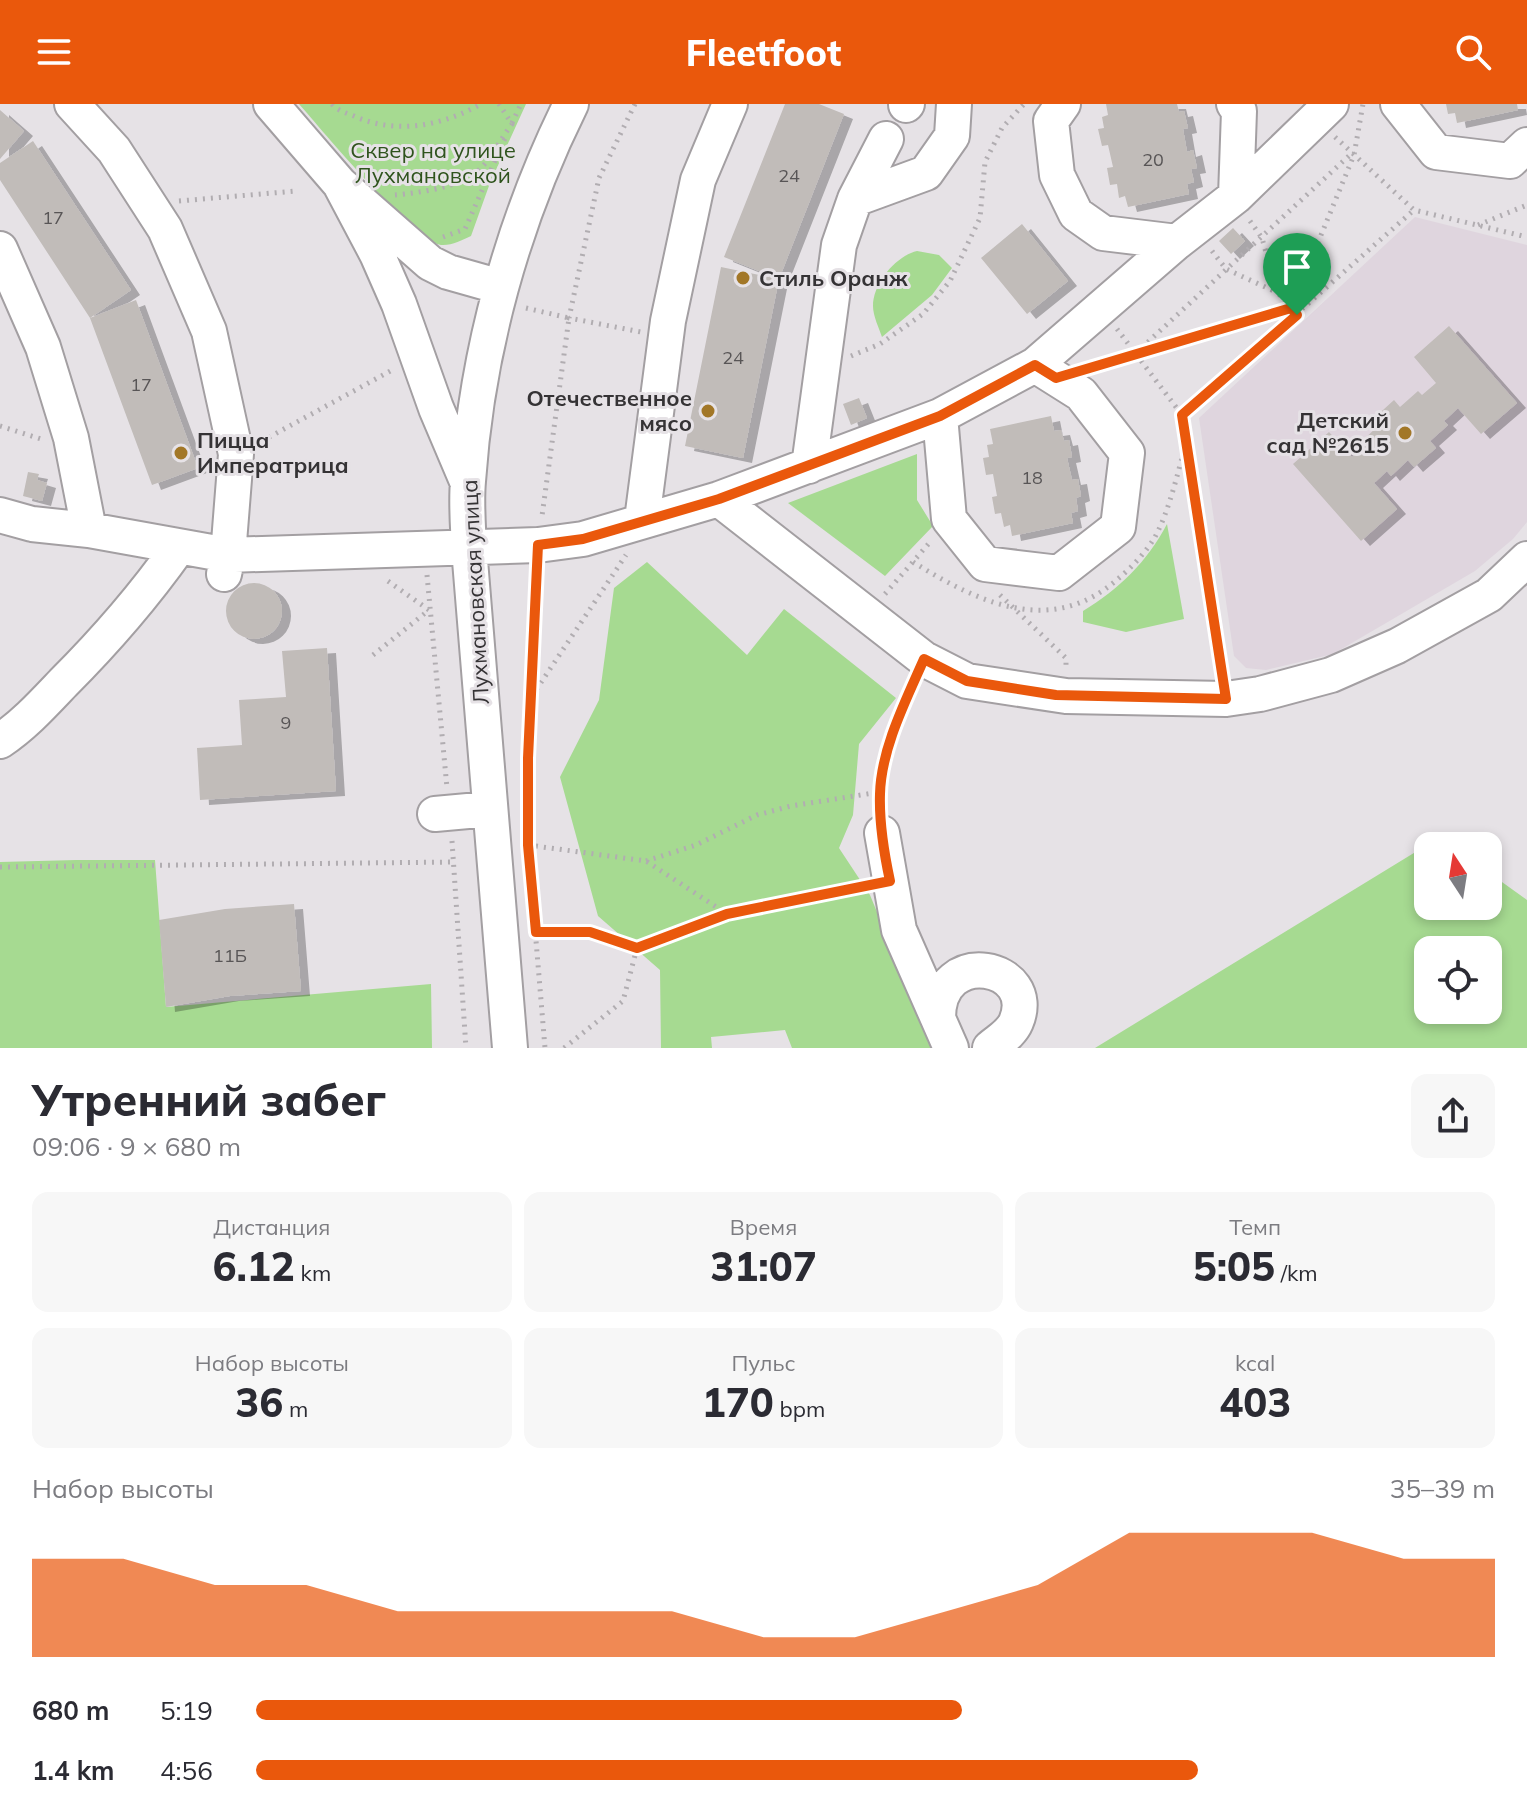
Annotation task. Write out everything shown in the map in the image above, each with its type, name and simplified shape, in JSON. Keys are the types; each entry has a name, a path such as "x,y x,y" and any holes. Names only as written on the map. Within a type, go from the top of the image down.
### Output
{"street":[{"path":"72,104 114,150 165,229 209,331 236,454 226,565"},
{"path":"271,104 340,184 430,263 513,298"},
{"name":"Лухмановская улица","path":"510,1048 469,548 468,482 483,360 513,298 548,150 571,104"},
{"path":"636,535 666,336 698,180 730,104"},
{"path":"855,199 926,173 952,136 954,104"},
{"path":"1063,104 1051,121 1057,175 1076,214 1103,233 1186,235"},
{"path":"1234,104 1239,111 1234,198"},
{"path":"1398,104 1436,152 1510,161 1527,145"},
{"path":"0,515 32,524 89,530 178,548 226,565 538,545 636,535 719,499 940,416 1045,371 1101,309 1234,198 1324,112"},
{"path":"809,466 839,245 855,199 886,139"},
{"path":"340,184 399,304 436,408 468,482"},
{"path":"0,249 43,347 71,438 89,530"},
{"path":"940,416 949,519 985,564 1059,573 1118,527 1127,453 1081,394 1045,371"},
{"path":"719,499 924,659 967,681 1066,696 1226,699 1260,694 1331,675 1397,646 1489,595 1506,567"},
{"path":"0,741 19,728 75,670 149,589 178,548"},
{"path":"435,814 490,809"},
{"path":"882,833 899,930 944,1033"},
{"path":"944,1033 940,997 946,988 964,973 977,969 990,970 1002,975 1012,985 1018,996 1019,1009 1009,1033 990,1048"}],"path":[{"path":"332,104 370,124 405,127 460,116 481,104"},
{"path":"499,104 512,124"},
{"path":"455,243 456,235 465,229 487,184 521,104"},
{"path":"545,1048 528,845 538,545 569,318 599,178 635,104"},
{"path":"821,369 880,344 923,314 950,281 980,218 985,162 1002,128 1024,104"},
{"path":"1291,308 1353,154 1363,104"},
{"path":"1324,112 1353,154 1414,210 1527,237"},
{"path":"388,191 396,195 421,192 461,181 478,171 512,124"},
{"path":"1136,354 1353,154"},
{"path":"150,207 187,199 296,191"},
{"path":"1234,198 1262,238 1277,292"},
{"path":"1477,225 1527,205"},
{"path":"1182,415 1414,210"},
{"path":"1186,235 1226,269 1277,292 1297,315"},
{"path":"513,298 569,318 666,336"},
{"path":"1045,371 1136,354 1291,308"},
{"path":"1101,309 1182,415 1226,699"},
{"path":"236,454 397,367"},
{"path":"0,426 45,440 71,438"},
{"path":"867,616 949,519"},
{"path":"531,697 636,535"},
{"path":"993,589 1066,658 1066,696"},
{"path":"373,655 429,610"},
{"path":"882,833 880,792 892,734 924,659"},
{"path":"528,845 646,861 696,845 757,815 791,806 880,792"},
{"path":"646,861 727,914"},
{"path":"0,867 454,862"},
{"path":"536,932 590,932 637,948 727,914 890,881"},
{"path":"564,1048 623,1001 637,948"}],"shaded area":[{"path":"1415,217 1527,245 1527,522 1513,539 1475,571 1333,654 1266,670 1246,668 1234,656 1199,418"}],"green space":[{"name":"Сквер на улице Лухмановской","path":"299,104 526,104 490,183 471,236 441,245 410,225"},
{"path":"917,251 939,255 952,268 932,295 882,337 873,310 877,288 901,258"},
{"path":"917,454 917,500 933,526 885,576 788,503"},
{"path":"1167,524 1184,619 1126,632 1083,622 1083,611 1131,574"},
{"path":"647,562 747,655 784,609 896,698 859,744 853,815 839,848 870,895 933,1048 792,1048 785,1030 711,1037 712,1048 661,1048 660,970 598,916 560,777 599,700 614,588"},
{"path":"1414,853 1414,920 1502,920 1502,882 1527,900 1527,1048 1095,1048"},
{"path":"155,860 166,1007 431,984 432,1048 0,1048 0,862"}],"building":[{"path":"785,104 819,104 844,114 779,279 724,257"},
{"path":"1106,104 1177,104 1179,112 1184,111 1188,128 1183,129 1187,152 1193,150 1197,168 1191,169 1194,182 1187,184 1189,194 1128,207 1125,196 1119,198 1117,184 1110,185 1107,168 1113,167 1108,145 1102,146 1098,129 1104,128 1102,117 1108,115"},
{"path":"1446,104 1517,104 1518,110 1457,123 1455,113 1448,114"},
{"path":"0,110 24,131 0,159"},
{"path":"33,141 131,290 90,318 0,180 0,163"},
{"path":"1022,224 1068,281 1027,314 981,258"},
{"path":"1233,228 1245,241 1231,254 1219,241"},
{"path":"721,267 779,279 743,458 685,446"},
{"path":"136,300 198,468 152,485 90,318"},
{"name":"Детский сад №2615","path":"1449,326 1517,403 1481,434 1458,408 1444,421 1448,425 1430,441 1436,448 1414,467 1408,460 1391,476 1387,471 1374,483 1397,509 1361,541 1293,464 1329,432 1352,457 1365,446 1361,442 1378,426 1372,420 1394,400 1400,407 1418,391 1422,395 1436,383 1414,357"},
{"path":"859,398 867,418 851,425 843,404"},
{"path":"1051,416 1054,431 1061,430 1064,441 1069,440 1072,457 1067,458 1072,480 1078,479 1081,496 1076,498 1078,511 1071,513 1073,523 1012,536 1010,525 1004,527 1001,513 995,514 992,497 997,496 993,474 986,475 983,458 989,457 987,445 993,444 990,429"},
{"path":"28,472 39,474 37,480 47,483 42,501 23,496"},
{"path":"254,583 274,591 282,611 274,631 254,639 234,631 226,611 234,591"},
{"path":"327,648 336,791 200,800 197,748 242,745 239,700 286,697 282,651"},
{"path":"294,904 301,991 230,996 166,1007 159,920 225,909"}],"place":[{"name":"Стиль Оранж","path":"743,278"},
{"name":"Отечественное мясо","path":"708,411"},
{"name":"Детский сад №2615","path":"1405,433"},
{"name":"Пицца Императрица","path":"181,453"}],"route":[{"path":"1291,308 1297,315 1182,415 1226,699 1056,695 967,681 924,659 892,734 880,792 882,833 890,881 727,914 637,948 590,932 536,932 528,845 528,758 538,545 583,539 719,499 940,416 1035,365 1056,378 1291,308"}]}
